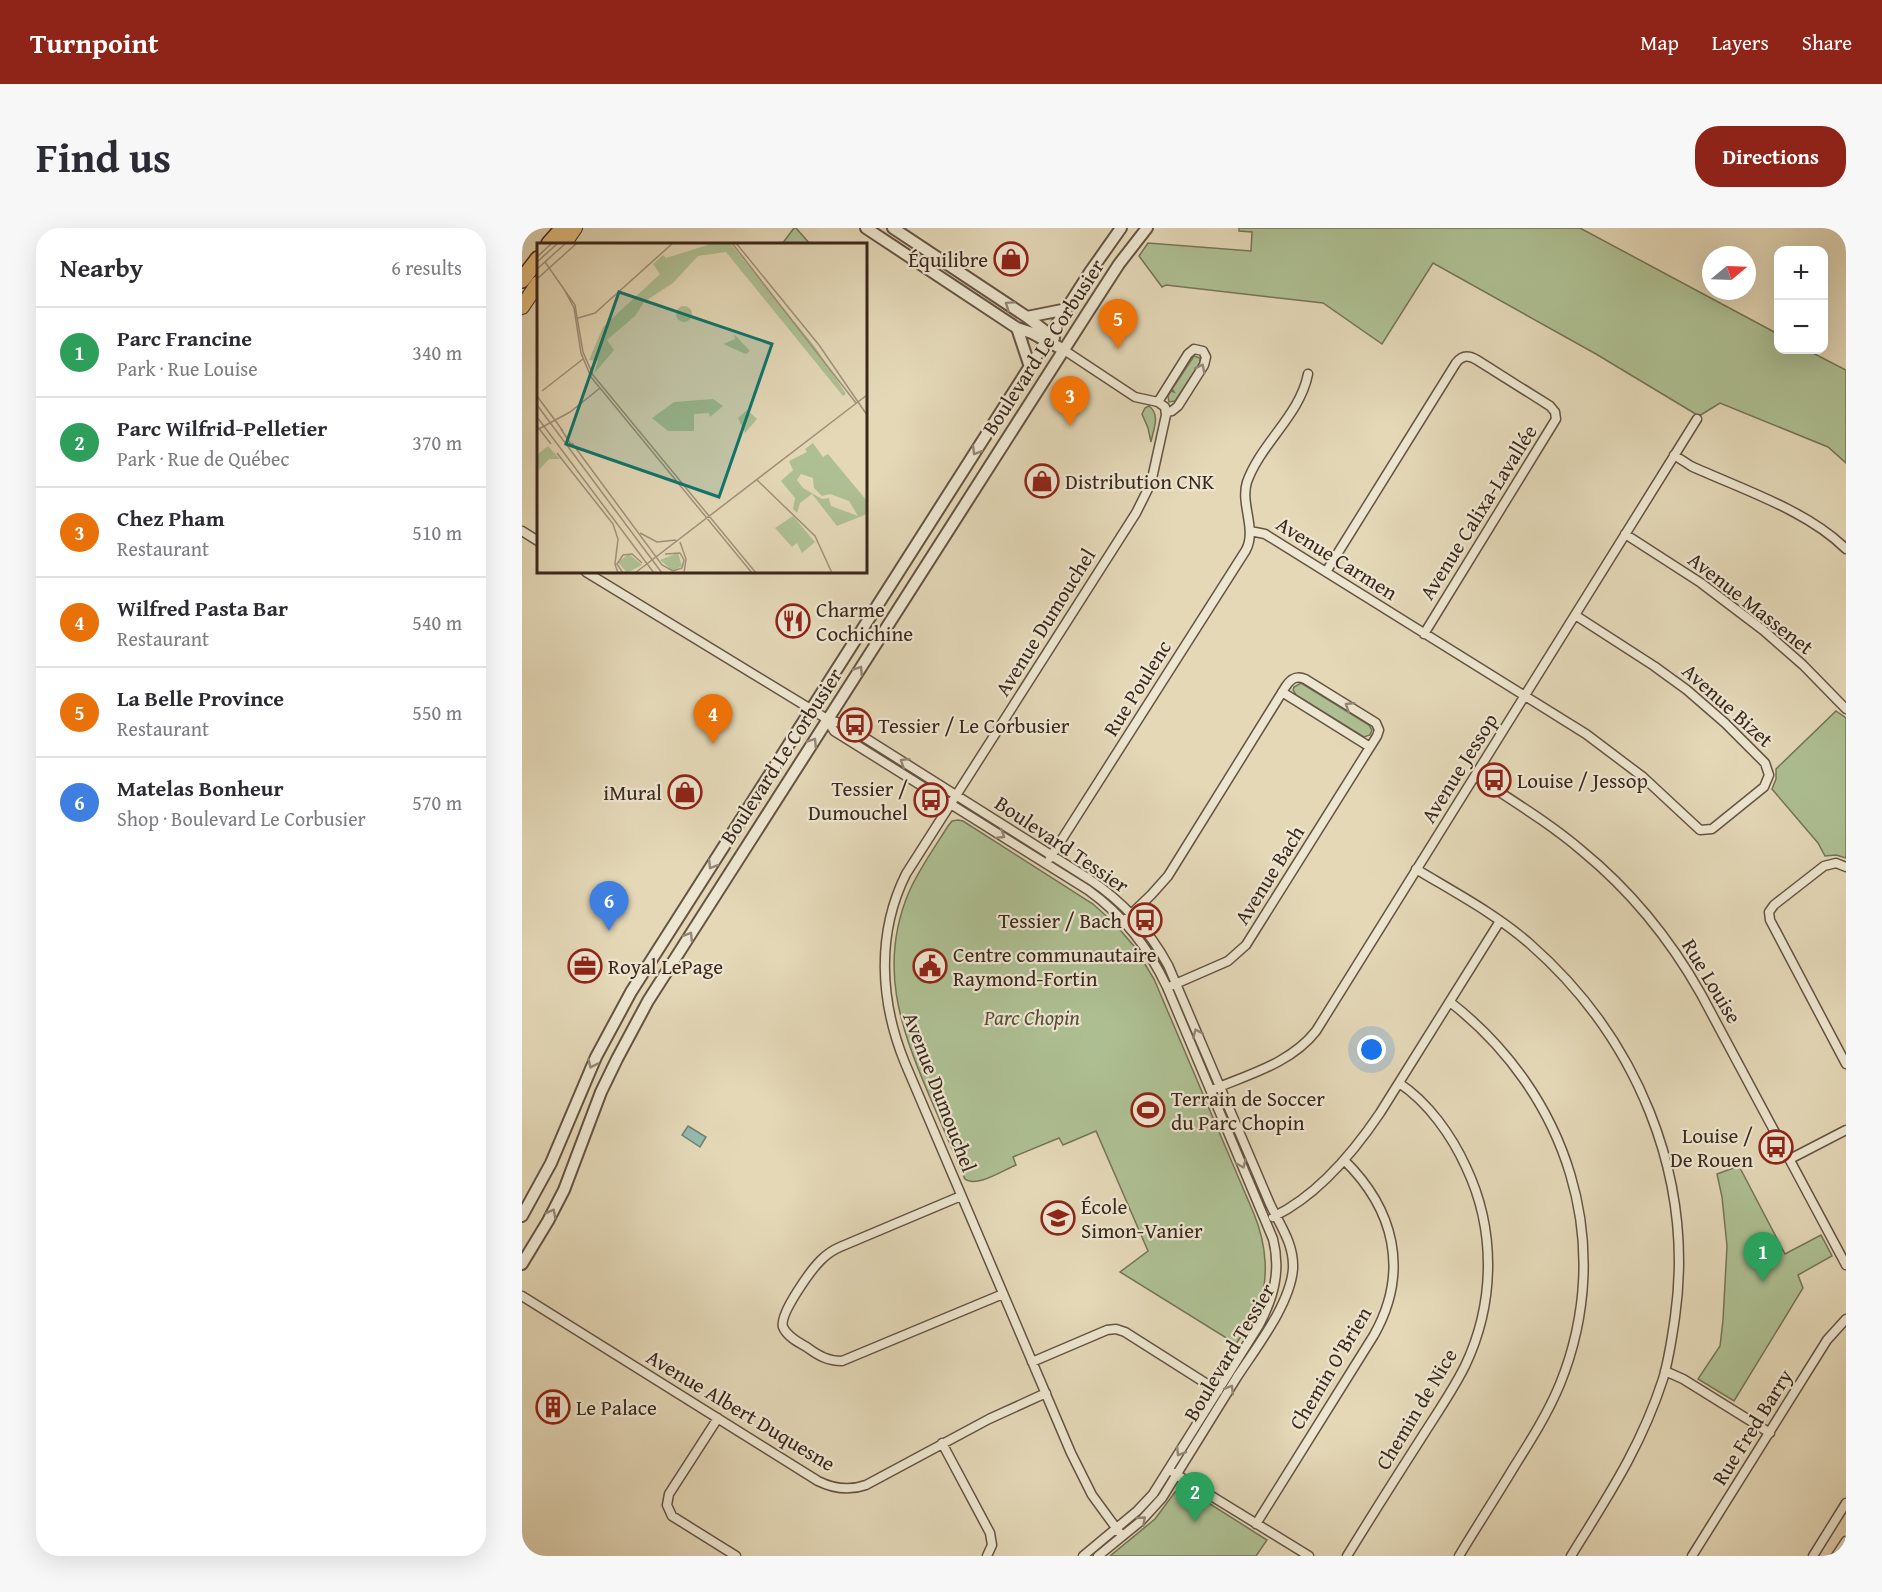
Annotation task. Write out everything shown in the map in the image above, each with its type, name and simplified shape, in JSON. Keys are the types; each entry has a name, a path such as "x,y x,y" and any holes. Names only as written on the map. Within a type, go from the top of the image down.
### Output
{"highway":[{"path":"550,243 562,228"},
{"path":"522,280 537,260"}],"main road":[{"path":"565,243 574,228"},
{"path":"522,307 537,284"}],"street":[{"path":"866,228 1017,328 1048,338"},
{"path":"893,228 1027,317 1064,350 1135,397 1158,402 1166,412 1178,406 1204,365 1206,357 1203,351 1194,349 1188,354 1158,402"},
{"name":"Boulevard Le Corbusier","path":"522,1216 551,1163 592,1065 619,1012 810,709 1121,228"},
{"name":"Boulevard Le Corbusier","path":"522,1264 564,1190 597,1102 637,1021 1119,264 1147,228"},
{"path":"1027,317 1067,309"},
{"path":"1017,328 1030,367"},
{"name":"Avenue Calixa-Lavallée","path":"1326,572 1462,357 1470,357 1550,406 1555,412 1556,419 1424,634"},
{"path":"1250,531 1245,499 1247,483 1254,468 1299,399 1308,374"},
{"name":"Avenue Dumouchel","path":"1119,1532 1083,1477 896,1040 888,1010 885,973 888,932 899,890 911,867 1142,504 1151,483 1166,412"},
{"name":"Avenue Jessop","path":"1215,1089 1284,1059 1308,1041 1321,1023 1697,419"},
{"path":"1674,455 1691,466 1805,519 1829,534 1846,549"},
{"path":"522,531 537,541"},
{"name":"Avenue Carmen","path":"1250,531 1264,534 1526,696"},
{"name":"Rue Poulenc","path":"1049,859 1246,550 1250,531"},
{"name":"Avenue Massenet","path":"1625,534 1701,583 1754,623 1803,665 1846,709"},
{"name":"Boulevard Tessier","path":"588,573 827,720 843,724 957,795 1127,917 1159,950 1176,983 1273,1239 1276,1258 1276,1278 1268,1309 1218,1391 1173,1472"},
{"name":"Avenue Bizet","path":"1526,696 1613,753 1700,830 1712,829 1766,784 1769,772 1765,763 1725,723 1654,666 1575,615"},
{"name":"Avenue Bach","path":"1127,917 1151,895 1172,870 1282,692 1293,678 1305,679 1376,723 1378,734 1246,945 1228,961 1167,987"},
{"path":"1282,692 1370,747"},
{"name":"Boulevard Tessier","path":"827,720 834,731 951,804 1049,859"},
{"name":"Rue Louise","path":"1475,776 1580,849 1612,877 1650,918 1689,974 1846,1265"},
{"path":"1846,867 1836,863 1821,868 1769,910 1769,915 1846,1064"},
{"path":"1416,869 1500,921 1538,951 1591,1006 1629,1065 1650,1108 1662,1142 1675,1208 1679,1249 1676,1314 1665,1371 1644,1431 1632,1457 1571,1556"},
{"name":"Boulevard Tessier","path":"1098,1556 1173,1472 1272,1322 1288,1289 1292,1273 1292,1255 1287,1239 1167,987 1127,917"},
{"path":"1266,1220 1276,1216 1315,1188 1344,1160 1373,1124 1500,921"},
{"path":"1450,1002 1478,1025 1500,1048 1521,1072 1544,1108 1558,1137 1572,1177 1581,1219 1584,1250 1580,1314 1560,1386 1536,1433 1459,1556"},
{"name":"Chemin de Nice","path":"1347,1556 1464,1369 1479,1329 1487,1288 1486,1235 1480,1204 1469,1174 1443,1128 1399,1083"},
{"path":"1790,1159 1846,1130"},
{"name":"Chemin O'Brien","path":"1256,1524 1374,1335 1390,1297 1394,1264 1387,1224 1378,1201 1369,1187 1344,1160"},
{"path":"962,1196 840,1247 827,1255 816,1266 788,1307 783,1318 784,1330 824,1358 842,1361 1003,1294"},
{"name":"Avenue Albert Duquesne","path":"522,1296 818,1481 842,1489 866,1485 1010,1408 1046,1393"},
{"name":"Rue Fred Barry","path":"1692,1556 1827,1340 1846,1319"},
{"path":"1032,1362 1107,1330 1116,1329 1125,1332 1218,1391"},
{"path":"1665,1371 1683,1379 1770,1432"},
{"path":"718,1418 669,1494 667,1505 672,1516 736,1556"},
{"path":"942,1443 992,1537 992,1549 987,1556"},
{"path":"1173,1472 1308,1556"},
{"path":"1813,1556 1846,1503"},
{"name":"Boulevard Tessier","path":"1083,1556 1119,1532"},
{"path":"1836,1556 1846,1541"}],"green space":[{"path":"796,228 809,243 783,243"},
{"path":"1239,228 1580,228 1702,293 1702,300 1714,300 1774,332 1774,354 1815,354 1846,370 1846,463 1828,447 1720,403 1699,416 1596,354 1433,263 1382,344 1323,303 1166,285 1162,287 1139,256 1148,243 1251,251 1252,232 1239,231"},
{"path":"1194,356 1200,358 1200,363 1175,401 1169,402 1168,396 1171,391 1174,392 1172,389"},
{"path":"1149,406 1155,414 1151,442 1142,414"},
{"path":"1301,683 1369,725 1372,730 1370,735 1364,737 1296,695 1294,687"},
{"path":"1836,711 1846,718 1846,858 1836,855 1825,856 1818,843 1772,789 1776,779 1776,769"},
{"name":"Parc Chopin","path":"958,820 1093,904 1134,946 1154,979 1254,1214 1264,1250 1265,1275 1261,1300 1236,1344 1120,1272 1148,1251 1096,1131 1063,1145 1059,1138 1013,1157 1016,1165 989,1178 976,1181 965,1179 909,1045 896,995 894,970 895,945 900,919 909,892 948,826 952,821"},
{"path":"1739,1166 1785,1254 1821,1235 1832,1256 1798,1275 1803,1288 1734,1401 1698,1379 1720,1346 1723,1320 1727,1246 1717,1174"},
{"path":"1180,1488 1188,1490 1267,1540 1256,1556 1110,1556 1155,1519"}],"water":[{"path":"688,1126 706,1137 700,1147 682,1135"}],"place":[{"name":"Équilibre","path":"1011,259"},
{"name":"La Belle Province","path":"1118,349"},
{"name":"Chez Pham","path":"1070,426"},
{"name":"Distribution CNK","path":"1042,481"},
{"name":"Charme Cochichine","path":"793,621"},
{"name":"Tessier / Le Corbusier","path":"855,725"},
{"name":"Wilfred Pasta Bar","path":"713,744"},
{"name":"Louise / Jessop","path":"1494,780"},
{"name":"iMural","path":"685,792"},
{"name":"Tessier / Dumouchel","path":"931,800"},
{"name":"Tessier / Bach","path":"1145,920"},
{"name":"Matelas Bonheur","path":"609,931"},
{"name":"Royal LePage","path":"585,966"},
{"name":"Centre communautaire Raymond-Fortin","path":"930,966"},
{"name":"Terrain de Soccer du Parc Chopin","path":"1148,1110"},
{"name":"Louise / De Rouen","path":"1776,1147"},
{"name":"École Simon-Vanier","path":"1058,1218"},
{"name":"Parc Francine","path":"1763,1282"},
{"name":"Le Palace","path":"553,1407"},
{"name":"Parc Wilfrid-Pelletier","path":"1195,1522"}]}
